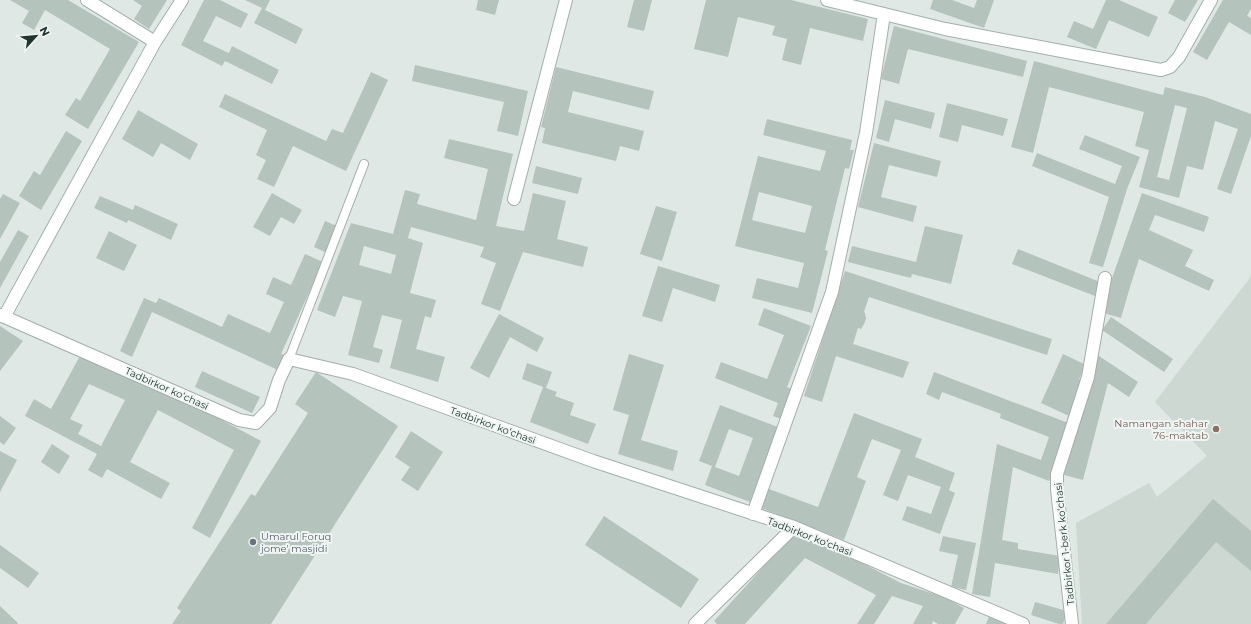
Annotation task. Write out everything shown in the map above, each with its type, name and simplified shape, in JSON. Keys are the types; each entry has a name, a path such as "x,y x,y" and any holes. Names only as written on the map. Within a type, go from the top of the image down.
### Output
{"street":[{"path":"87,0 154,42"},
{"path":"2,316 154,42 182,0"},
{"path":"514,199 566,0"},
{"path":"827,0 946,29 1161,70 1170,67 1179,57 1211,0"},
{"path":"753,514 832,292 866,133 884,14"},
{"name":"Tadbirkor 1-berk koʻchasi","path":"1072,624 1057,489 1057,474 1088,377 1105,278"},
{"name":"Tadbirkor koʻchasi","path":"2,316 239,420 256,423 270,408 279,380 289,359 353,374 593,461 794,527 1023,624"},
{"path":"695,624 794,527"}],"lane":[{"path":"289,359 364,164"}],"shaded area":[{"name":"Namangan shahar 76-maktab","path":"1251,273 1251,624 1082,624 1076,523 1149,483 1157,497 1207,456 1155,402 1249,279"}],"building":[{"path":"10,0 68,0 139,42 88,129 65,115 76,98 80,101 110,49 45,10 34,30 22,23 29,11"},
{"path":"133,0 167,0 149,29 134,19 142,6"},
{"path":"204,0 220,0 248,14 241,28 216,16 203,41 229,53 232,46 279,70 272,84 225,61 222,66 181,45"},
{"path":"245,0 270,0 265,10 303,29 296,44 254,23 262,8"},
{"path":"478,0 499,0 495,15 476,10"},
{"path":"634,0 652,0 644,31 627,27"},
{"path":"706,0 791,0 868,19 863,41 810,28 801,65 782,60 787,39 772,35 775,26 738,17 728,57 694,49"},
{"path":"933,0 952,0 974,8 977,0 994,0 984,28 930,9"},
{"path":"1106,0 1119,0 1158,17 1149,37 1109,20 1096,49 1067,37 1074,21 1093,29"},
{"path":"1175,0 1198,0 1185,22 1168,13"},
{"path":"1223,0 1251,0 1251,9 1247,16 1251,18 1251,35 1229,22 1207,60 1193,52"},
{"path":"894,26 1027,61 1023,77 908,49 899,84 881,79"},
{"path":"1034,61 1163,95 1165,87 1205,97 1251,114 1251,136 1231,194 1217,189 1238,129 1215,121 1203,170 1187,166 1179,198 1139,187 1149,150 1135,146 1144,112 1049,87 1033,153 1011,147","holes":["1175,105 1187,108 1169,180 1157,177"]},
{"path":"415,65 528,91 518,136 497,131 504,102 412,81"},
{"path":"556,67 654,91 649,110 573,91 568,112 644,131 639,151 620,146 616,161 542,143 545,128 541,127"},
{"path":"371,72 388,80 346,171 293,146 274,187 257,179 266,160 256,155 267,130 219,107 225,94 326,141 332,129 343,133"},
{"path":"885,100 935,113 931,129 895,119 889,142 876,138"},
{"path":"947,103 1008,119 1003,136 962,125 958,142 939,137"},
{"path":"138,110 198,144 190,160 161,143 153,157 122,139"},
{"path":"767,119 852,140 850,150 854,150 849,169 845,168 825,250 828,251 812,313 752,298 757,278 798,288 804,263 735,246 758,156 820,171 826,151 763,135","holes":["759,192 812,206 805,233 752,220"]},
{"path":"66,131 82,141 41,210 19,196 34,171 40,175"},
{"path":"1085,135 1140,157 1127,189 1103,267 1089,263 1109,197 1032,166 1037,153 1115,184 1122,166 1079,149"},
{"path":"449,139 513,154 496,226 524,231 533,193 566,201 557,239 588,247 583,267 523,252 500,311 481,304 496,263 480,257 484,247 411,227 408,238 423,243 410,293 436,300 431,318 425,316 416,349 445,357 438,382 390,368 402,320 382,315 373,347 383,350 379,363 348,355 362,301 343,296 335,317 317,310 351,223 393,234 405,190 420,194 417,204 476,220 488,169 444,158","holes":["364,246 396,255 391,274 359,265"]},
{"path":"874,143 941,161 937,177 889,165 881,197 917,206 913,222 858,207"},
{"path":"536,166 582,178 578,194 532,183"},
{"path":"272,193 302,210 294,224 281,217 270,236 253,227"},
{"path":"1142,193 1209,217 1204,232 1155,215 1149,230 1193,250 1185,266 1214,280 1209,291 1139,259 1121,318 1103,313 1111,281"},
{"path":"3,194 20,203 0,239 0,199"},
{"path":"100,196 133,210 135,205 178,224 171,240 128,220 127,223 94,208"},
{"path":"656,206 677,212 662,261 640,254"},
{"path":"325,221 339,227 327,253 314,247"},
{"path":"925,226 963,235 951,284 912,274 911,278 848,262 852,246 916,262"},
{"path":"18,230 29,236 0,288 0,262"},
{"path":"109,231 137,245 124,271 96,258"},
{"path":"1018,249 1100,282 1095,296 1012,264"},
{"path":"305,254 323,262 281,354 285,355 278,370 152,312 132,357 120,351 144,298 156,303 159,298 222,327 228,314 270,333 284,302 266,294 273,277 291,285"},
{"path":"658,266 720,285 715,302 673,288 662,322 642,316"},
{"path":"845,271 1052,339 1047,355 869,297 864,312 866,319 861,329 858,328 853,344 909,362 903,378 836,356 822,402 804,396"},
{"path":"764,308 811,326 787,387 795,390 784,420 773,416 778,403 715,378 721,362 767,379 784,335 758,325"},
{"path":"499,314 544,338 537,352 510,337 489,378 470,368"},
{"path":"1111,317 1173,359 1164,372 1102,330"},
{"path":"0,326 23,341 0,371"},
{"path":"629,354 664,365 641,440 678,451 673,471 618,454 629,415 613,410"},
{"path":"1063,354 1086,365 1079,379 1085,381 1069,416 1041,403"},
{"path":"1096,354 1138,382 1129,397 1108,383 1083,480 1064,475"},
{"path":"80,356 152,383 261,441 210,538 192,528 234,450 158,410 130,462 170,483 161,499 107,469 102,478 88,470 97,454 25,416 34,399 51,409","holes":["89,384 125,400 101,446 78,434 83,425 70,419"]},
{"path":"527,363 552,372 546,388 557,392 555,396 574,403 570,415 596,424 588,444 530,422 543,387 522,379"},
{"path":"202,371 260,397 252,413 195,387"},
{"path":"316,372 398,426 271,624 172,624 181,611 177,608 251,494 255,496 308,413 295,404"},
{"path":"934,372 1071,424 1049,481 1013,467 1002,540 1018,543 1018,549 1060,556 1058,574 995,563 990,597 972,594 997,444 1041,460 1049,437 1000,418 1001,414 942,392 939,400 926,394"},
{"path":"720,405 778,427 750,502 705,485 712,466 699,461","holes":["729,429 753,438 739,476 715,467"]},
{"path":"854,413 922,439 915,457 955,473 949,490 955,493 940,534 902,520 907,506 931,514 941,487 908,475 898,501 883,495 901,450 872,439 857,477 866,481 844,540 759,507 766,488 818,507"},
{"path":"0,416 16,428 4,445 0,442"},
{"path":"411,431 443,452 418,491 401,480 410,467 395,457"},
{"path":"52,444 70,456 59,474 41,462"},
{"path":"0,451 17,460 0,492"},
{"path":"1213,499 1251,531 1251,571 1216,542 1146,624 1106,624"},
{"path":"604,516 699,579 681,608 585,545"},
{"path":"797,530 901,583 946,598 964,608 955,624 938,624 933,621 932,624 913,624 923,606 892,596 874,624 857,624 876,595 805,558 745,624 717,624 714,621"},
{"path":"943,536 976,543 966,590 951,587 958,555 939,551"},
{"path":"0,545 39,573 28,588 0,568"},
{"path":"1035,602 1067,611 1063,624 1031,615"},
{"path":"0,606 18,623 17,624 0,624"},
{"path":"990,614 1015,624 986,624"}],"place":[{"name":"Namangan shahar 76-maktab","path":"1216,429"},
{"name":"Umarul Foruq jome' masjidi","path":"253,542"}]}
